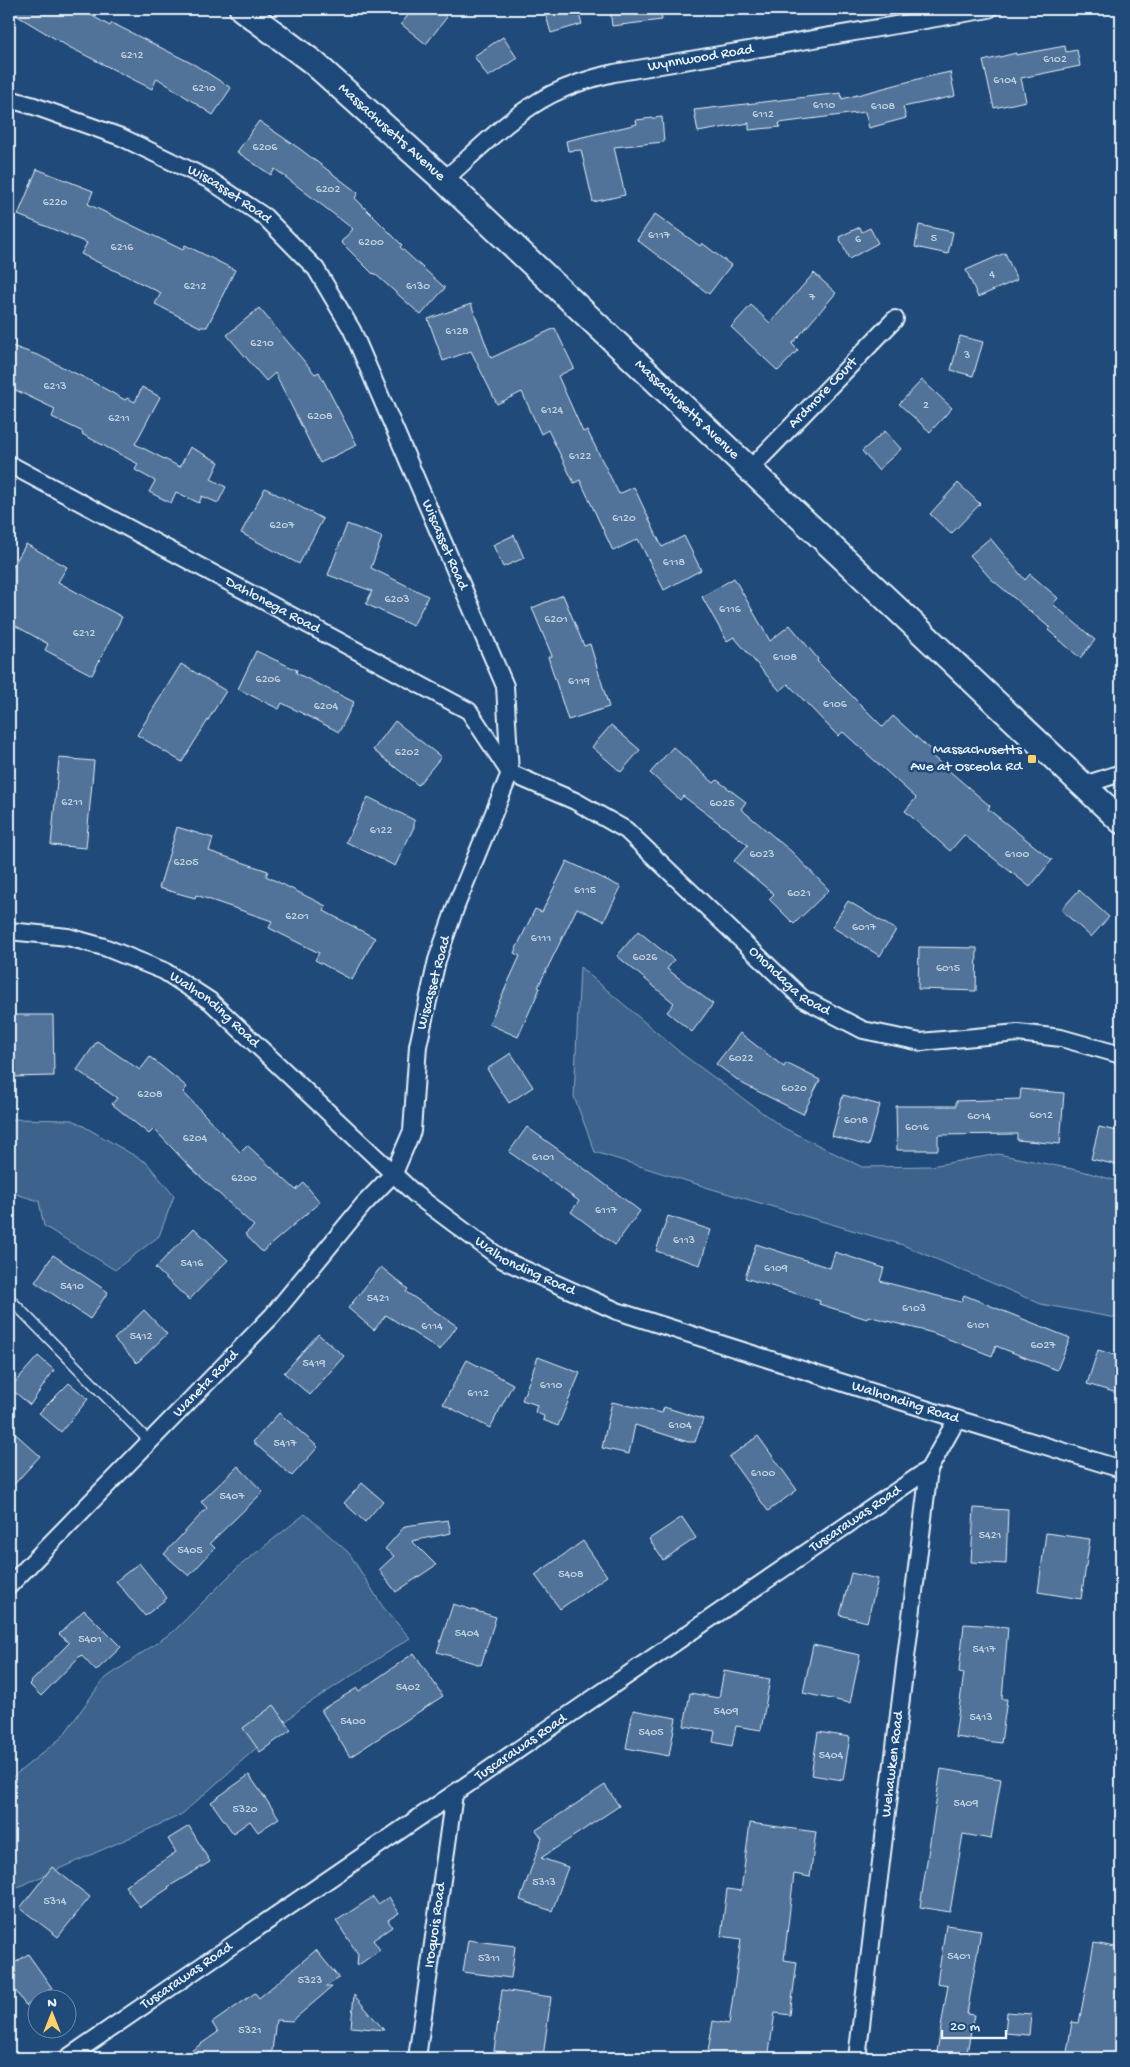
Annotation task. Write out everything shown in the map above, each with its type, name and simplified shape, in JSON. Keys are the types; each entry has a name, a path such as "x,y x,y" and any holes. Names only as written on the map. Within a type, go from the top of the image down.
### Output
{"main road":[{"name":"Massachusetts Avenue","path":"242,9 314,62 444,180 751,468 1121,821"}],"street":[{"name":"Wynnwood Road","path":"444,180 518,116 551,95 585,80 614,73 989,9"},
{"name":"Wiscasset Road","path":"9,99 121,137 208,179 265,217 316,269 352,330 505,686 510,773 456,906 437,960 418,1046 412,1131 394,1173"},
{"name":"Ardmore Court","path":"751,468 895,318"},
{"name":"Dahlonega Road","path":"9,464 469,711 510,773"},
{"name":"Onondaga Road","path":"510,773 575,801 626,830 802,998 864,1030 921,1042 1018,1034 1060,1038 1121,1055"},
{"path":"1084,785 1121,773"},
{"name":"Walhonding Road","path":"9,931 68,937 104,947 164,971 210,1001 416,1195 503,1260 618,1311 957,1420 1121,1469"},
{"name":"Waneta Road","path":"9,1586 272,1316 363,1205 394,1173"},
{"name":"Tuscarawas Road","path":"67,2058 929,1469 957,1420"},
{"name":"Wehawken Road","path":"857,2058 929,1469"},
{"name":"Iroquois Road","path":"417,2058 454,1794"}],"lane":[{"path":"9,1298 150,1442"}],"shaded area":[{"path":"580,967 682,1054 782,1127 862,1167 931,1166 998,1154 1082,1171 1121,1182 1121,1319 1041,1304 903,1245 712,1189 595,1152 574,1097"},
{"path":"9,1119 73,1120 147,1163 174,1196 159,1236 115,1270 44,1226 39,1201 9,1192"},
{"path":"305,1514 349,1553 383,1607 410,1638 300,1709 181,1815 18,1887 9,1896 9,1780 62,1737 103,1680 174,1631 237,1568"}],"building":[{"path":"9,9 80,9 110,26 112,23 195,65 231,88 213,115 157,78 152,89 69,47 9,11"},
{"path":"413,9 437,9 447,17 426,44 401,24"},
{"path":"544,9 577,9 582,24 551,33"},
{"path":"610,9 661,9 662,20 612,26"},
{"path":"503,37 517,58 488,77 474,56"},
{"path":"1065,46 1066,52 1077,50 1080,66 1021,78 1026,101 994,108 983,61 1016,53 1016,55"},
{"path":"950,72 955,96 903,107 906,118 869,128 865,112 779,123 780,127 749,130 749,123 698,132 694,110 841,93 842,99"},
{"path":"662,117 664,142 614,147 625,195 593,202 581,150 568,151 566,141 637,124 636,120"},
{"path":"259,121 358,193 355,198 402,245 400,247 445,288 421,315 373,274 341,242 353,229 275,169 271,175 237,152"},
{"path":"37,169 93,191 88,204 183,250 185,245 235,270 207,327 200,327 155,304 161,293 81,254 87,243 18,215"},
{"path":"655,214 700,246 702,243 731,265 709,294 637,240"},
{"path":"919,225 953,232 948,254 915,247"},
{"path":"860,227 862,232 870,228 878,243 849,259 839,237"},
{"path":"1005,253 1017,280 978,297 966,270"},
{"path":"814,273 836,293 792,344 798,350 778,371 731,327 751,305 770,323"},
{"path":"471,304 491,358 555,328 574,368 558,376 583,432 587,430 619,494 634,487 662,547 684,536 701,570 664,590 638,539 613,551 580,480 574,483 548,430 541,434 522,392 497,404 471,351 443,361 428,319"},
{"path":"259,308 315,374 319,372 357,445 320,463 275,373 266,381 227,335"},
{"path":"960,336 983,342 973,376 951,370"},
{"path":"9,345 40,356 125,400 127,398 135,402 142,387 160,397 135,444 180,467 190,447 219,462 211,479 226,487 218,503 202,496 199,503 176,492 171,503 149,492 155,481 135,470 138,464 82,434 83,432 52,417 55,409 9,387"},
{"path":"922,380 952,408 930,432 899,404"},
{"path":"885,431 901,449 878,470 862,451"},
{"path":"958,483 980,504 951,534 930,514"},
{"path":"265,488 323,519 299,564 241,533"},
{"path":"347,524 382,537 371,568 428,596 413,626 366,604 372,591 328,575"},
{"path":"514,535 524,558 503,567 493,545"},
{"path":"990,538 1025,580 1030,574 1058,598 1053,604 1095,640 1080,658 1048,630 1050,628 990,578 970,555"},
{"path":"26,544 67,567 58,582 122,617 92,675 45,650 48,644 9,622 9,573"},
{"path":"734,578 770,641 790,625 818,659 817,661 883,727 893,716 934,753 932,756 990,806 988,809 1052,860 1030,887 964,835 950,851 905,811 916,798 843,732 838,736 788,684 780,691 734,637 727,641 702,597"},
{"path":"563,595 584,646 590,644 609,707 568,720 548,657 552,656 532,608"},
{"path":"256,651 297,670 296,673 354,702 339,732 282,703 279,709 238,689"},
{"path":"181,664 226,691 182,762 137,735"},
{"path":"395,721 441,757 418,785 373,750"},
{"path":"611,725 640,750 621,772 592,747"},
{"path":"673,747 714,783 717,780 746,802 741,809 792,852 829,890 794,924 769,899 774,894 734,861 748,845 683,796 680,800 650,773"},
{"path":"59,758 94,761 86,848 51,845"},
{"path":"368,797 414,820 414,827 395,866 346,842"},
{"path":"177,827 213,838 209,851 268,871 266,876 326,906 324,911 375,938 352,980 315,960 319,953 269,928 272,921 196,895 195,898 159,888"},
{"path":"567,861 621,887 604,921 577,908 538,987 540,988 518,1037 489,1024 520,956 514,953 535,909 542,912"},
{"path":"1079,890 1109,917 1091,937 1061,910"},
{"path":"848,901 896,930 880,956 832,927"},
{"path":"638,931 674,960 667,969 713,1004 692,1032 667,1012 674,1003 617,956"},
{"path":"919,947 977,948 976,991 918,989"},
{"path":"9,1015 53,1015 54,1076 9,1077"},
{"path":"740,1033 784,1067 786,1063 820,1080 803,1114 743,1084 716,1064"},
{"path":"97,1041 140,1070 150,1057 187,1087 183,1092 240,1152 247,1145 296,1190 304,1183 320,1202 262,1252 245,1234 254,1226 190,1167 154,1129 149,1134 112,1104 117,1098 77,1070"},
{"path":"511,1053 533,1087 509,1103 487,1069"},
{"path":"1021,1089 1064,1093 1060,1144 1017,1140 1017,1134 938,1135 938,1150 897,1150 896,1106 956,1106 956,1101 1020,1099"},
{"path":"843,1095 880,1105 868,1146 832,1136"},
{"path":"527,1127 640,1211 615,1245 571,1212 579,1201 509,1152"},
{"path":"1099,1127 1121,1132 1121,1149 1118,1165 1091,1159"},
{"path":"668,1216 711,1230 700,1265 656,1251"},
{"path":"194,1228 228,1260 189,1300 155,1268"},
{"path":"756,1244 830,1268 835,1252 884,1268 880,1281 961,1302 964,1295 1070,1338 1057,1370 996,1346 992,1356 933,1333 868,1316 867,1319 819,1304 820,1301 745,1278"},
{"path":"53,1255 108,1292 90,1319 35,1282"},
{"path":"381,1267 408,1289 406,1292 457,1326 440,1350 386,1315 374,1330 348,1308"},
{"path":"144,1310 167,1334 137,1363 114,1339"},
{"path":"318,1334 344,1356 310,1395 284,1373"},
{"path":"1098,1350 1121,1357 1121,1380 1117,1393 1087,1384"},
{"path":"38,1356 54,1370 30,1405 10,1388"},
{"path":"538,1357 580,1373 558,1426 543,1420 544,1416 535,1412 537,1405 522,1400"},
{"path":"467,1360 513,1384 490,1428 443,1404"},
{"path":"69,1383 88,1399 61,1432 39,1413"},
{"path":"612,1402 662,1413 664,1407 703,1419 695,1442 688,1442 635,1425 629,1454 602,1448"},
{"path":"279,1413 318,1447 292,1476 253,1442"},
{"path":"9,1428 40,1456 9,1490"},
{"path":"758,1436 797,1490 768,1511 729,1457"},
{"path":"238,1466 263,1492 210,1543 215,1548 189,1576 164,1554 207,1508 201,1502"},
{"path":"362,1483 383,1501 365,1522 344,1503"},
{"path":"974,1508 1008,1510 1006,1564 971,1562"},
{"path":"682,1517 696,1538 663,1560 649,1539"},
{"path":"448,1520 451,1533 412,1541 436,1565 396,1592 379,1570 394,1556 385,1549 405,1526"},
{"path":"1046,1533 1090,1539 1081,1599 1038,1592"},
{"path":"583,1541 607,1576 560,1609 535,1575"},
{"path":"139,1563 167,1598 145,1616 116,1581"},
{"path":"851,1573 878,1579 867,1622 840,1615"},
{"path":"453,1604 496,1617 481,1665 437,1652"},
{"path":"84,1610 121,1647 96,1671 81,1655 41,1696 29,1684 69,1643 59,1634"},
{"path":"964,1624 1008,1627 1002,1699 1007,1699 1001,1743 955,1737 964,1673 959,1672"},
{"path":"813,1645 860,1655 850,1703 803,1693"},
{"path":"414,1653 443,1696 350,1757 321,1710 357,1688 359,1691"},
{"path":"724,1671 770,1679 761,1730 736,1726 732,1746 713,1742 715,1731 684,1726 690,1693 719,1698"},
{"path":"274,1705 291,1730 260,1752 243,1728"},
{"path":"633,1710 676,1718 669,1756 626,1748"},
{"path":"818,1732 850,1737 843,1780 811,1775"},
{"path":"941,1769 1001,1779 991,1839 963,1834 950,1912 920,1907"},
{"path":"249,1775 279,1818 258,1832 250,1821 233,1833 211,1802"},
{"path":"605,1785 619,1806 541,1858 568,1867 552,1911 520,1900 542,1838 536,1830"},
{"path":"750,1823 816,1832 810,1877 794,1874 784,1960 797,1962 790,2015 775,2013 768,2058 707,2058 713,2021 729,2024 741,1939 721,1936 727,1889 741,1891"},
{"path":"189,1826 210,1862 168,1887 140,1907 125,1886 176,1852 168,1839"},
{"path":"52,1867 90,1897 58,1937 20,1908"},
{"path":"373,1897 378,1904 389,1897 399,1913 388,1920 392,1927 373,1940 380,1950 357,1966 358,1954 336,1921"},
{"path":"946,1925 981,1930 967,2014 974,2015 966,2058 936,2058 948,1985 937,1983"},
{"path":"468,1940 515,1946 511,1978 463,1972"},
{"path":"1094,1943 1121,1948 1121,2058 1066,2058 1072,2022 1079,2023"},
{"path":"316,1950 339,1978 325,1987 332,1987 292,2021 276,2020 272,2051 261,2058 181,2058 218,2032 212,2023 255,1993 259,1998"},
{"path":"28,1954 52,1988 49,1990 28,1990 28,2005 26,2006 9,1981 9,1967"},
{"path":"502,1990 551,1997 543,2057 494,2051"},
{"path":"354,1995 384,2030 351,2027"},
{"path":"1007,2012 1031,2014 1029,2035 1005,2033"}],"place":[{"name":"Massachusetts Ave at Osceola Rd","path":"1032,759"}]}
